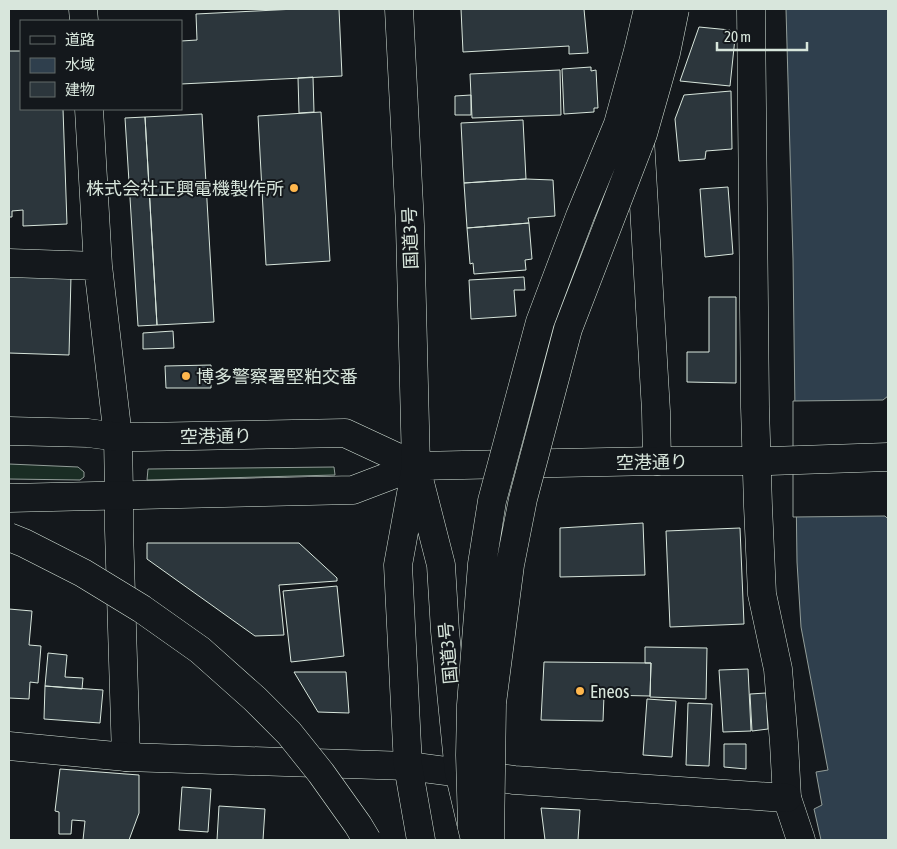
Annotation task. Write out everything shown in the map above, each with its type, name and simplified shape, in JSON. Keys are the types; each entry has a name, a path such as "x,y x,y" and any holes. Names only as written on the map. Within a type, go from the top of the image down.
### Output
{"main road":[{"name":"国道3号","path":"399,9 410,225 416,466 398,565 408,766 421,840"},
{"path":"633,9 657,461"},
{"path":"474,840 471,802 471,705 482,564 492,501 540,322 580,216 618,124 648,9"},
{"path":"490,840 492,703 510,565 522,499 568,329 643,134 666,53 675,9"},
{"path":"751,9 755,407 764,461 762,594 778,669 787,798 802,840"},
{"path":"89,110 98,266 118,437 126,757"},
{"path":"9,263 98,266"},
{"name":"空港通り","path":"9,431 88,433 118,437 345,433 416,466"},
{"name":"空港通り","path":"9,498 353,490 416,466 657,461 764,461 888,457"},
{"name":"国道3号","path":"416,466 441,565 445,631 459,772 474,840"},
{"path":"9,537 83,573 142,609 200,650 255,699 289,733 321,773 358,825 366,840"},
{"path":"9,542 89,582 140,612 197,654 251,702 285,737 318,777 361,840"},
{"path":"9,746 126,757 408,766 514,780 787,798"}],"green space":[{"path":"9,464 78,467 84,472 84,477 80,480 9,479"},
{"path":"334,467 335,475 147,480 148,469"}],"water":[{"path":"786,9 888,9 888,840 821,840 814,809 822,805 816,772 828,770 801,627 797,562 793,259"}],"pier":[{"path":"888,396 888,519 885,516 793,517 793,401 883,400"}],"building":[{"path":"296,9 339,9 342,76 182,84 182,41 197,40 196,14"},
{"path":"461,9 584,9 588,53 569,54 569,46 463,52"},
{"path":"699,27 730,30 730,38 735,38 730,86 680,81"},
{"path":"9,51 20,51 20,110 63,110 67,224 23,226 23,210 12,211 12,217 9,217"},
{"path":"591,67 591,71 596,70 598,108 594,108 594,112 564,114 562,69"},
{"path":"560,70 561,115 472,118 470,74"},
{"path":"313,77 314,112 299,113 298,78"},
{"path":"731,91 732,149 706,151 705,159 679,161 675,119 684,95"},
{"path":"471,95 471,115 455,115 455,96"},
{"name":"株式会社正興電機製作所","path":"321,112 330,261 266,265 258,116"},
{"path":"202,114 214,322 157,325 145,117"},
{"path":"145,117 157,325 138,326 125,118"},
{"path":"523,120 526,179 464,183 461,123"},
{"path":"526,179 553,180 555,216 528,218 529,223 467,228 464,183"},
{"path":"728,187 733,254 705,257 700,189"},
{"path":"529,223 532,259 525,260 526,270 474,274 473,263 470,264 467,228"},
{"path":"9,275 71,276 69,355 9,353"},
{"path":"524,277 525,290 514,290 516,316 471,319 469,280"},
{"path":"709,297 736,297 736,383 687,382 687,352 709,352"},
{"path":"173,331 174,348 143,349 143,333"},
{"path":"211,365 211,388 166,388 165,366"},
{"path":"643,523 645,575 560,577 560,528"},
{"path":"740,528 744,624 670,627 666,531"},
{"path":"147,543 299,543 337,578 337,581 279,585 284,635 255,636 147,559"},
{"path":"337,586 344,656 291,662 283,591"},
{"path":"9,609 32,611 29,645 41,646 38,683 30,682 29,699 9,698"},
{"path":"645,647 707,648 706,699 650,697 651,663 645,663"},
{"path":"48,653 67,655 65,677 83,678 82,689 45,686"},
{"path":"544,662 651,663 650,696 604,695 603,721 541,720"},
{"path":"748,669 751,731 723,732 719,670"},
{"path":"294,672 346,672 349,713 318,712"},
{"path":"45,686 103,690 100,723 44,719"},
{"path":"766,693 768,729 752,731 750,694"},
{"path":"647,699 676,701 672,757 643,755"},
{"path":"688,703 712,704 709,766 686,765"},
{"path":"724,744 746,744 746,769 724,767"},
{"path":"60,769 139,775 139,813 129,840 83,840 85,821 72,820 71,834 59,834 59,812 55,811"},
{"path":"182,787 211,789 208,832 179,830"},
{"path":"219,806 265,809 263,840 217,840"},
{"path":"541,808 580,810 578,840 545,840"}],"place":[{"name":"株式会社正興電機製作所","path":"294,188"},
{"name":"博多警察署堅粕交番","path":"186,376"},
{"name":"Eneos","path":"580,691"}]}
